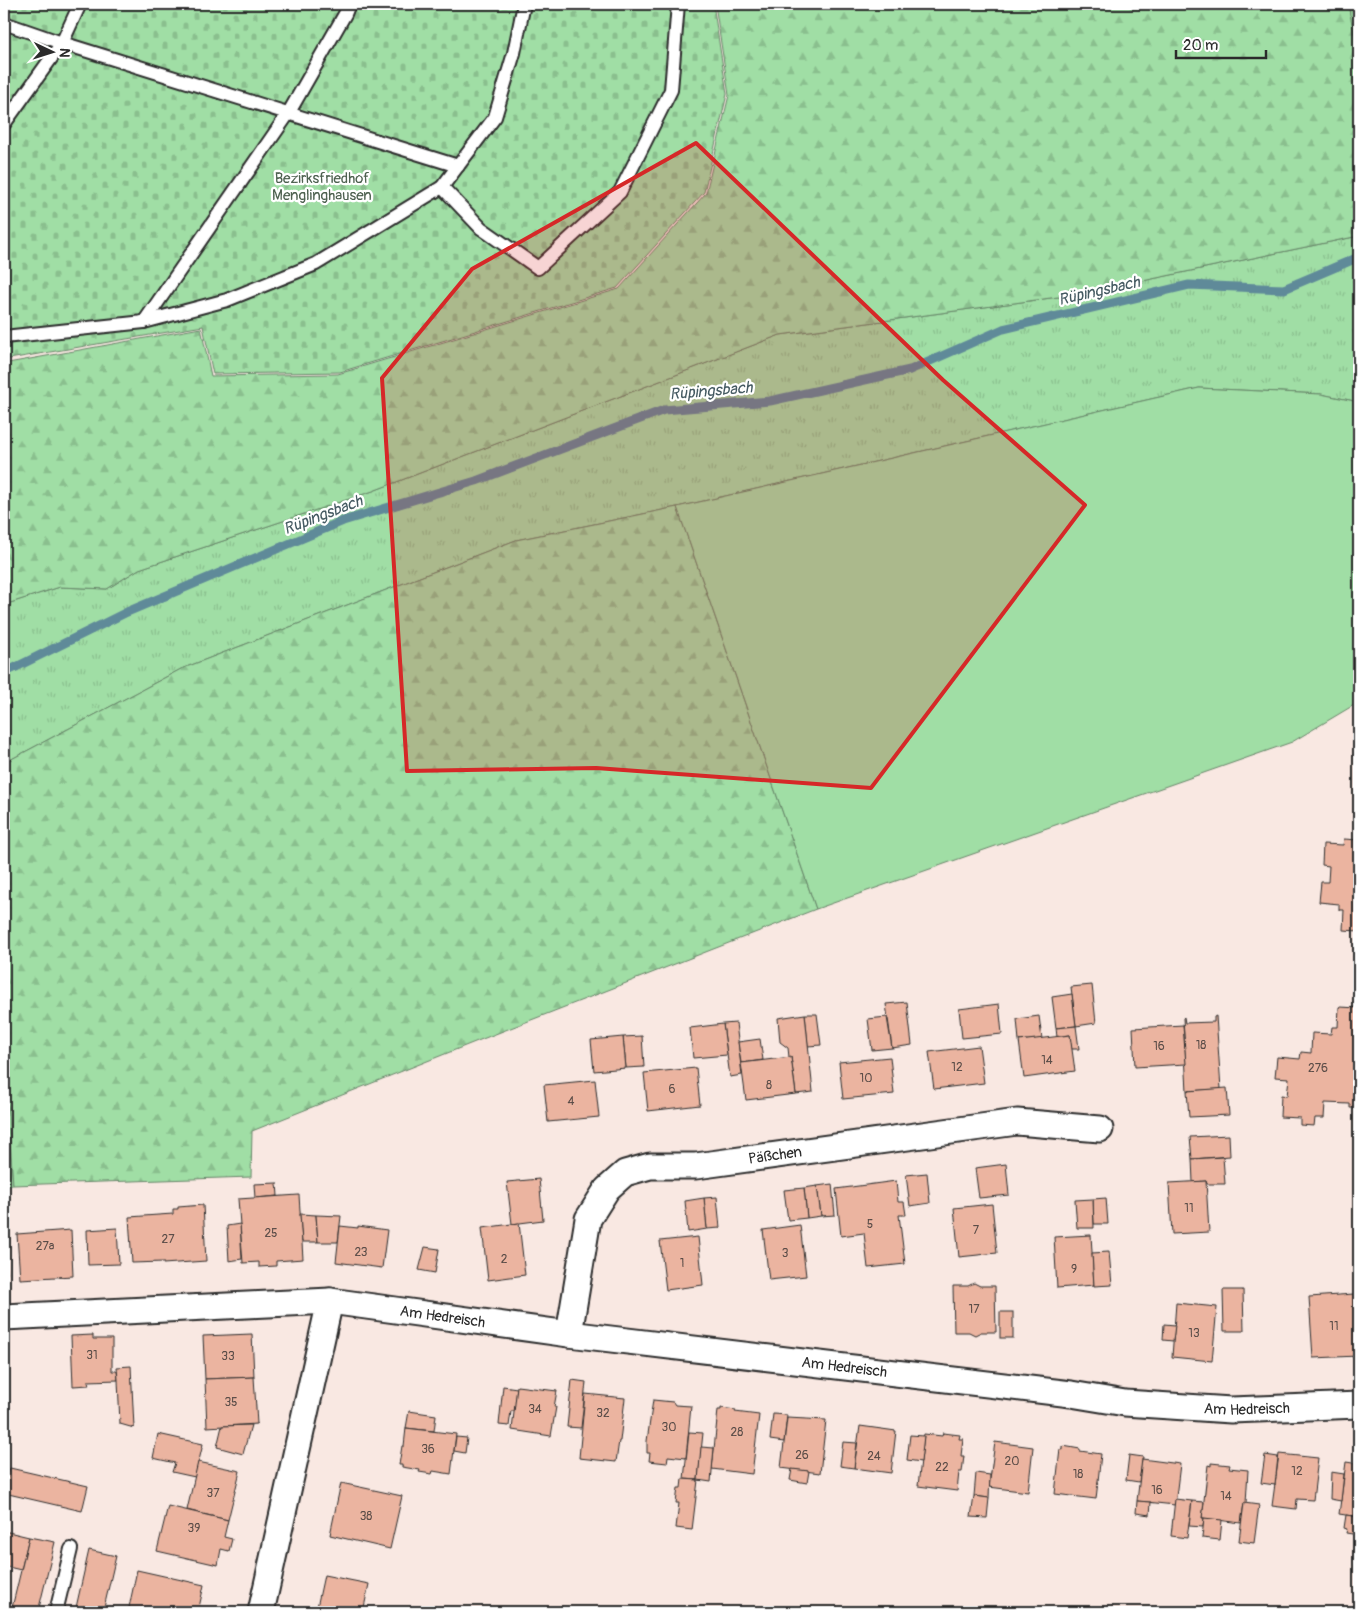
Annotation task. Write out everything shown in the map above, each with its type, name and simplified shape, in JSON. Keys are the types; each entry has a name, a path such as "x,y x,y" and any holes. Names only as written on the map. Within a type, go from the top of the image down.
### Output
{"street":[{"name":"Päßchen","path":"569,1334 588,1218 606,1189 625,1173 650,1166 696,1166 1017,1122 1100,1129"},
{"name":"Am Hedreisch","path":"4,1317 330,1301 569,1334 1061,1393 1125,1403 1231,1410 1359,1405"},
{"path":"261,1612 330,1301"}],"lane":[{"path":"4,124 62,44 80,4"},
{"path":"144,322 288,114 349,4"},
{"path":"4,337 144,322 227,300 316,264 442,187 494,117 514,53 524,4"},
{"path":"442,187 481,228 538,268 620,192 671,90 678,4"},
{"path":"4,23 62,44 458,166"},
{"path":"56,1612 71,1549"}],"highlighted area":[{"path":"696,143 943,380 1085,505 871,788 596,768 407,771 382,378 472,269"}],"green space":[{"name":"Bezirksfriedhof Menglinghausen","path":"4,4 713,4 727,94 704,192 617,288 340,372 213,374 203,326 4,359"},
{"path":"715,4 1348,4 1359,54 1359,236 1080,294 780,335 373,491 139,569 107,589 60,587 4,605 4,362 8,363 201,328 211,376 338,374 619,289 706,193 729,95"},
{"path":"1359,7 1359,54 1349,10"},
{"path":"1359,236 1359,402 1321,394 1199,388 677,507 516,540 181,669 4,763 4,605 60,587 107,589 139,569 373,491 780,335 1080,294"},
{"path":"1199,388 1321,394 1359,402 1359,702 1292,742 816,909 677,507"},
{"path":"677,507 816,909 252,1131 251,1177 13,1185 4,1049 4,763 181,669 516,540"},
{"path":"4,1049 13,1185 4,1186"}],"building":[{"path":"1344,839 1358,840 1359,931 1343,930 1344,910 1339,910 1339,904 1319,902 1321,882 1328,882 1329,866 1322,865 1323,844 1343,845"},
{"path":"1092,985 1096,1023 1076,1026 1071,987"},
{"path":"1072,994 1076,1026 1056,1028 1052,997"},
{"path":"907,1002 912,1045 892,1048 886,1004"},
{"path":"999,1004 1002,1034 962,1038 959,1009"},
{"path":"1339,1007 1359,1008 1359,1108 1350,1108 1350,1104 1325,1103 1324,1118 1315,1118 1314,1126 1300,1125 1300,1118 1280,1117 1281,1095 1287,1096 1289,1078 1275,1077 1277,1057 1300,1059 1301,1052 1311,1053 1312,1033 1331,1034 1332,1027 1338,1027"},
{"path":"805,1014 817,1014 821,1045 808,1046"},
{"path":"805,1014 813,1092 796,1094 791,1057 789,1057 788,1048 780,1042 778,1018"},
{"path":"1039,1016 1042,1039 1019,1041 1017,1019"},
{"path":"1216,1016 1221,1089 1187,1091 1183,1018 1185,1023 1214,1022 1214,1017"},
{"path":"887,1017 892,1048 872,1050 868,1019"},
{"path":"736,1023 742,1075 730,1077 723,1024"},
{"path":"723,1024 727,1055 693,1058 690,1028"},
{"path":"1183,1025 1186,1064 1135,1067 1133,1028"},
{"path":"1076,1026 1079,1049 1071,1049 1070,1035 1057,1037 1056,1028"},
{"path":"1070,1035 1075,1071 1024,1078 1019,1041"},
{"path":"642,1036 644,1067 626,1068 623,1037"},
{"path":"623,1037 626,1068 594,1071 591,1040"},
{"path":"760,1039 763,1060 741,1063 738,1042"},
{"path":"979,1046 984,1083 934,1089 929,1052"},
{"path":"791,1057 796,1094 746,1100 741,1063"},
{"path":"890,1057 894,1094 843,1099 839,1062"},
{"path":"696,1068 700,1105 648,1111 644,1073"},
{"path":"595,1080 599,1117 548,1122 544,1085"},
{"path":"1227,1088 1229,1115 1189,1117 1187,1091"},
{"path":"1229,1135 1230,1156 1192,1159 1190,1137"},
{"path":"1223,1157 1225,1184 1207,1184 1206,1181 1193,1182 1192,1159"},
{"path":"1006,1164 1009,1195 979,1198 975,1168"},
{"path":"927,1173 930,1203 910,1206 906,1175"},
{"path":"539,1179 543,1220 512,1224 507,1182"},
{"path":"896,1181 898,1202 904,1202 906,1215 899,1215 905,1264 868,1268 864,1233 841,1236 836,1189"},
{"path":"1206,1181 1209,1232 1172,1234 1169,1183"},
{"path":"277,1183 278,1196 255,1198 254,1184"},
{"path":"832,1184 835,1215 821,1216 817,1186"},
{"path":"817,1186 821,1216 807,1218 804,1188"},
{"path":"804,1188 807,1218 788,1220 784,1190"},
{"path":"299,1195 303,1259 276,1261 276,1266 259,1267 259,1262 243,1263 238,1199"},
{"path":"717,1197 720,1228 707,1229 704,1198"},
{"path":"704,1198 707,1229 688,1232 685,1201"},
{"path":"1106,1198 1108,1224 1094,1224 1093,1199"},
{"path":"1093,1199 1094,1228 1077,1228 1075,1200"},
{"path":"992,1204 997,1253 959,1257 954,1208"},
{"path":"203,1205 206,1261 163,1264 163,1262 132,1263 129,1217 173,1214 173,1209 178,1209 178,1207"},
{"path":"300,1214 316,1215 318,1242 302,1242"},
{"path":"316,1215 341,1216 338,1242 318,1242"},
{"path":"519,1223 525,1275 488,1280 482,1228"},
{"path":"240,1224 242,1259 229,1261 227,1226"},
{"path":"800,1225 806,1276 769,1280 763,1230"},
{"path":"340,1226 358,1228 358,1226 387,1230 382,1268 336,1262"},
{"path":"117,1228 119,1264 88,1265 87,1230"},
{"path":"71,1230 73,1276 20,1279 17,1234"},
{"path":"4,1233 7,1274 4,1274"},
{"path":"1091,1235 1094,1285 1057,1288 1054,1237"},
{"path":"698,1237 703,1285 666,1290 660,1241"},
{"path":"425,1247 439,1249 435,1273 419,1270"},
{"path":"1109,1252 1112,1285 1094,1286 1092,1253"},
{"path":"974,1283 980,1286 995,1286 996,1332 981,1332 975,1335 969,1332 954,1332 953,1286 968,1286"},
{"path":"1223,1290 1243,1290 1244,1331 1224,1331"},
{"path":"1354,1294 1358,1356 1313,1358 1309,1297"},
{"path":"1176,1303 1217,1307 1212,1361 1172,1357"},
{"path":"1000,1312 1013,1312 1013,1338 1000,1338"},
{"path":"1164,1324 1175,1325 1173,1341 1163,1340"},
{"path":"252,1334 254,1377 205,1379 203,1336"},
{"path":"93,1335 93,1339 112,1339 112,1371 117,1371 118,1380 88,1381 89,1385 73,1386 71,1336"},
{"path":"131,1366 134,1428 120,1424 117,1367"},
{"path":"254,1377 257,1424 207,1427 205,1379"},
{"path":"572,1380 586,1382 581,1428 567,1427"},
{"path":"503,1386 517,1388 515,1411 511,1411 509,1426 499,1425"},
{"path":"517,1386 557,1391 551,1436 512,1430"},
{"path":"585,1394 625,1398 616,1462 579,1458"},
{"path":"653,1400 673,1402 675,1405 691,1406 686,1458 668,1456 667,1463 649,1461 650,1453 647,1453 647,1441"},
{"path":"721,1408 759,1415 752,1474 712,1469 718,1410 721,1410"},
{"path":"409,1411 436,1415 434,1431 406,1428"},
{"path":"773,1414 787,1415 784,1442 770,1440"},
{"path":"787,1418 826,1420 820,1473 781,1468"},
{"path":"251,1425 243,1454 217,1447 222,1426"},
{"path":"860,1426 896,1431 891,1473 854,1468"},
{"path":"406,1428 456,1434 451,1474 433,1471 432,1474 419,1472 420,1470 399,1465"},
{"path":"689,1432 703,1433 698,1480 684,1479"},
{"path":"943,1433 960,1435 959,1439 963,1439 961,1456 964,1456 962,1472 959,1472 957,1491 918,1486 924,1434 942,1436"},
{"path":"158,1434 203,1444 195,1477 172,1472 175,1463 153,1458"},
{"path":"910,1435 924,1436 921,1462 907,1460"},
{"path":"456,1437 467,1438 465,1453 454,1451"},
{"path":"843,1442 857,1443 854,1468 840,1466"},
{"path":"995,1442 1033,1447 1028,1492 989,1487"},
{"path":"1063,1446 1101,1454 1096,1499 1055,1494 1060,1449 1063,1450"},
{"path":"701,1447 714,1448 711,1482 698,1480"},
{"path":"1279,1454 1318,1458 1313,1500 1297,1499 1296,1509 1272,1506"},
{"path":"1129,1455 1143,1457 1139,1482 1126,1480"},
{"path":"1265,1455 1278,1457 1275,1485 1261,1483"},
{"path":"1142,1459 1180,1464 1175,1505 1137,1501"},
{"path":"198,1462 240,1471 228,1520 187,1510"},
{"path":"1346,1462 1359,1464 1359,1517 1339,1514"},
{"path":"1211,1463 1230,1465 1229,1468 1248,1470 1246,1503 1244,1503 1241,1523 1202,1518 1208,1465 1211,1466"},
{"path":"10,1468 88,1486 82,1511 4,1493"},
{"path":"792,1469 809,1471 807,1483 790,1480"},
{"path":"1331,1472 1344,1474 1341,1501 1330,1499"},
{"path":"976,1473 990,1475 989,1498 974,1496"},
{"path":"682,1479 698,1480 692,1530 676,1528 679,1503 676,1503 678,1488 681,1488"},
{"path":"341,1483 402,1496 390,1549 330,1535"},
{"path":"974,1496 989,1498 987,1518 971,1517"},
{"path":"1175,1499 1192,1501 1187,1538 1171,1536"},
{"path":"1137,1501 1151,1502 1150,1515 1136,1513"},
{"path":"1192,1501 1204,1502 1203,1527 1189,1526"},
{"path":"1244,1503 1259,1505 1254,1543 1239,1541"},
{"path":"168,1506 228,1520 224,1537 232,1539 229,1551 221,1549 218,1565 157,1551"},
{"path":"1346,1515 1359,1517 1359,1535 1346,1533 1347,1529 1344,1528"},
{"path":"1204,1518 1222,1520 1220,1540 1202,1538"},
{"path":"4,1531 29,1537 21,1570 4,1566"},
{"path":"29,1537 55,1542 38,1612 11,1612"},
{"path":"89,1550 116,1556 103,1612 75,1612"},
{"path":"137,1570 204,1585 198,1612 128,1612"},
{"path":"324,1575 369,1584 363,1612 316,1612"}],"waterway":[{"name":"Rüpingsbach","path":"4,673 127,612 343,521 476,481 664,410 770,401 910,370 1003,329 1189,285 1284,289 1359,257"}]}
